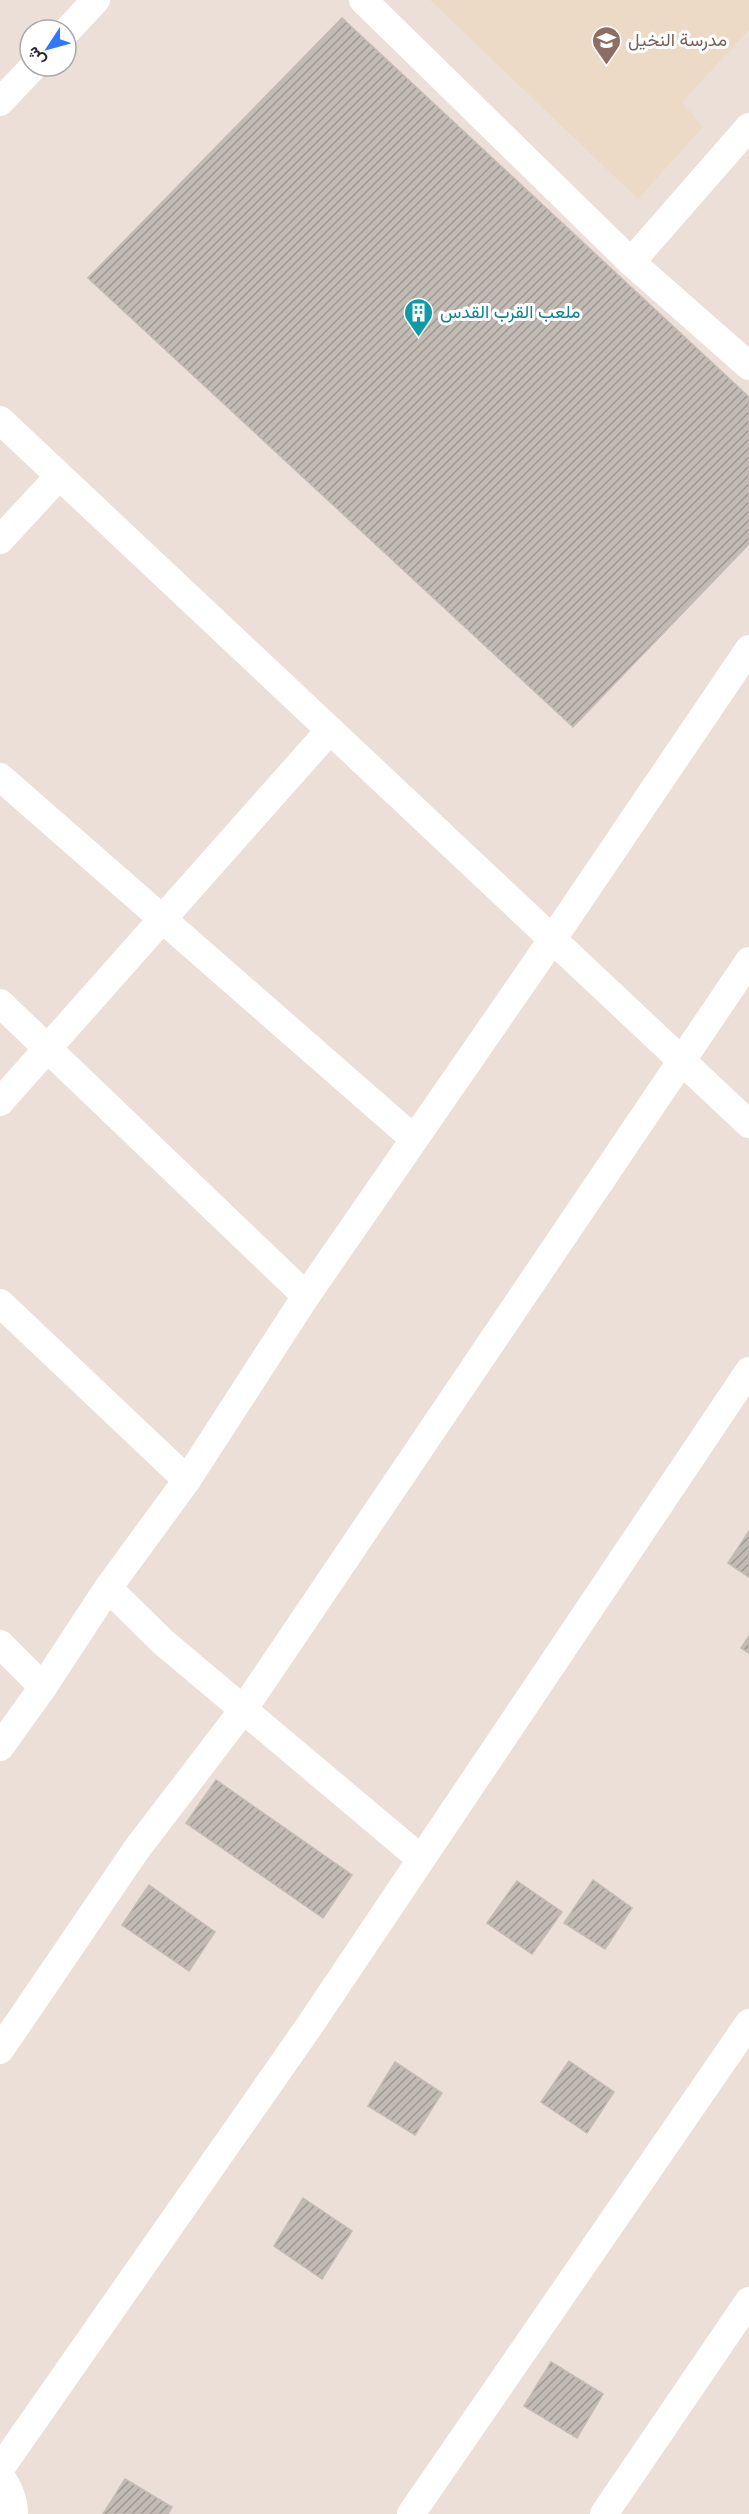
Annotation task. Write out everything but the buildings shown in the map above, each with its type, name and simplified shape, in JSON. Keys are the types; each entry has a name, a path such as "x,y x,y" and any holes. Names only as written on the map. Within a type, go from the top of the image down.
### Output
{"street":[{"path":"78,19 96,0"},
{"path":"363,0 631,262 749,366"},
{"path":"0,102 23,78"},
{"path":"631,262 749,127"},
{"path":"0,420 749,1124"},
{"path":"0,540 59,476"},
{"path":"0,1747 43,1688 108,1588 187,1480 306,1296 749,649"},
{"path":"0,1102 330,730"},
{"path":"0,777 414,1139"},
{"path":"0,2050 136,1850 243,1710 749,961"},
{"path":"0,1003 306,1296"},
{"path":"0,1303 187,1480"},
{"path":"0,2469 310,2025 749,1371"},
{"path":"108,1588 163,1642 421,1859"},
{"path":"0,1644 43,1688"},
{"path":"411,2514 749,2023"},
{"path":"604,2514 749,2301"},
{"path":"0,2476 8,2487 14,2505 14,2514"}],"shaded area":[{"name":"مدرسة النخيل","path":"430,0 749,0 749,30 682,102 703,127 638,199"}],"place":[{"name":"مدرسة النخيل","path":"607,66"},
{"name":"ملعب القرب القدس","path":"419,338"}]}
